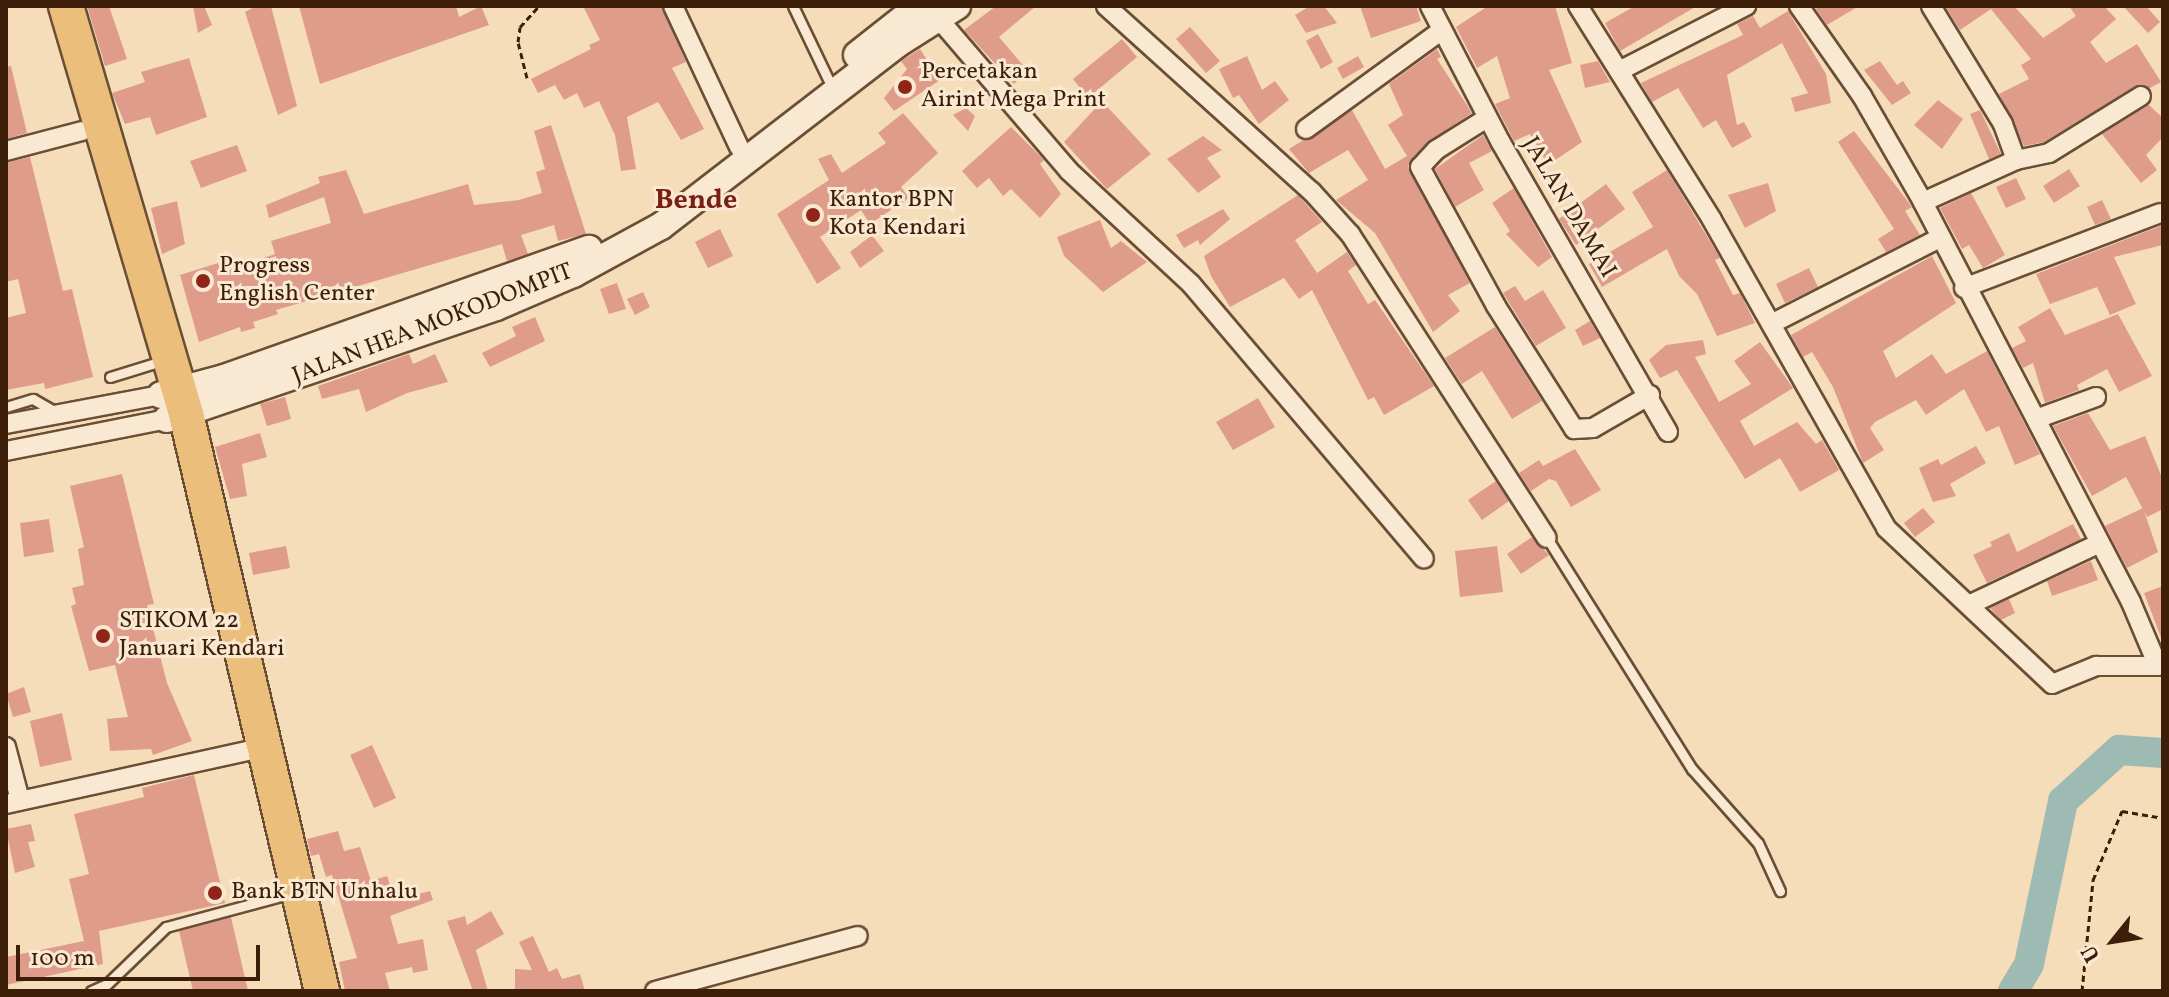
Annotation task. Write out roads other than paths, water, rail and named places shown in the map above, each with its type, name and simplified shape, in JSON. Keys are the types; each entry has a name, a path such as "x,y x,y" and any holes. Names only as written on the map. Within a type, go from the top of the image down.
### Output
{"highway":[{"path":"56,9 82,131 169,396"},
{"path":"56,9 169,396 255,750 322,991"},
{"path":"255,750 277,897 300,991"}],"street":[{"path":"673,6 739,147"},
{"path":"1106,6 1335,215 1547,538"},
{"name":"JALAN DAMAI","path":"1430,6 1487,118 1650,395 1668,432"},
{"path":"1578,6 1773,323 1886,528 1971,604 2052,684 2108,664 2158,666 2036,419 1964,288 1923,202 1862,96 1799,6"},
{"path":"1619,71 1746,6"},
{"path":"1931,6 2003,124 2016,160"},
{"path":"938,10 1069,171 1191,284 1424,559"},
{"name":"JALAN HEA MOKODOMPIT","path":"532,282 636,224 828,79 938,10"},
{"name":"JALAN HEA MOKODOMPIT","path":"169,396 532,282 661,226 938,10"},
{"path":"1306,129 1441,31"},
{"path":"1923,202 2016,160 2049,153 2141,96"},
{"path":"1487,118 1436,150 1420,167 1496,306 1574,429 1593,428 1650,395"},
{"path":"6,151 82,131"},
{"path":"1964,288 2160,213"},
{"path":"1773,323 1940,238"},
{"path":"6,424 169,396"},
{"path":"6,451 169,396"},
{"path":"2036,419 2096,397"},
{"path":"1971,604 2098,544"},
{"path":"6,747 13,802 255,750"},
{"path":"655,991 858,936"}],"lane":[{"path":"793,6 828,79"},
{"path":"110,377 169,396"},
{"path":"6,407 33,399 57,413"},
{"path":"1547,538 1692,769 1758,843 1780,891"},
{"path":"91,991 107,984 166,927 277,897"}],"waterway":[{"path":"2013,991 2029,964 2063,801 2119,750 2163,753"}],"place":[{"name":"Percetakan Airint Mega Print","path":"905,87"},
{"name":"Kantor BPN Kota Kendari","path":"813,215"},
{"name":"Progress English Center","path":"203,281"},
{"name":"STIKOM 22 Januari Kendari","path":"103,636"},
{"name":"Bank BTN Unhalu","path":"215,893"}],"district":[{"name":"Bende","path":"696,201"}]}
